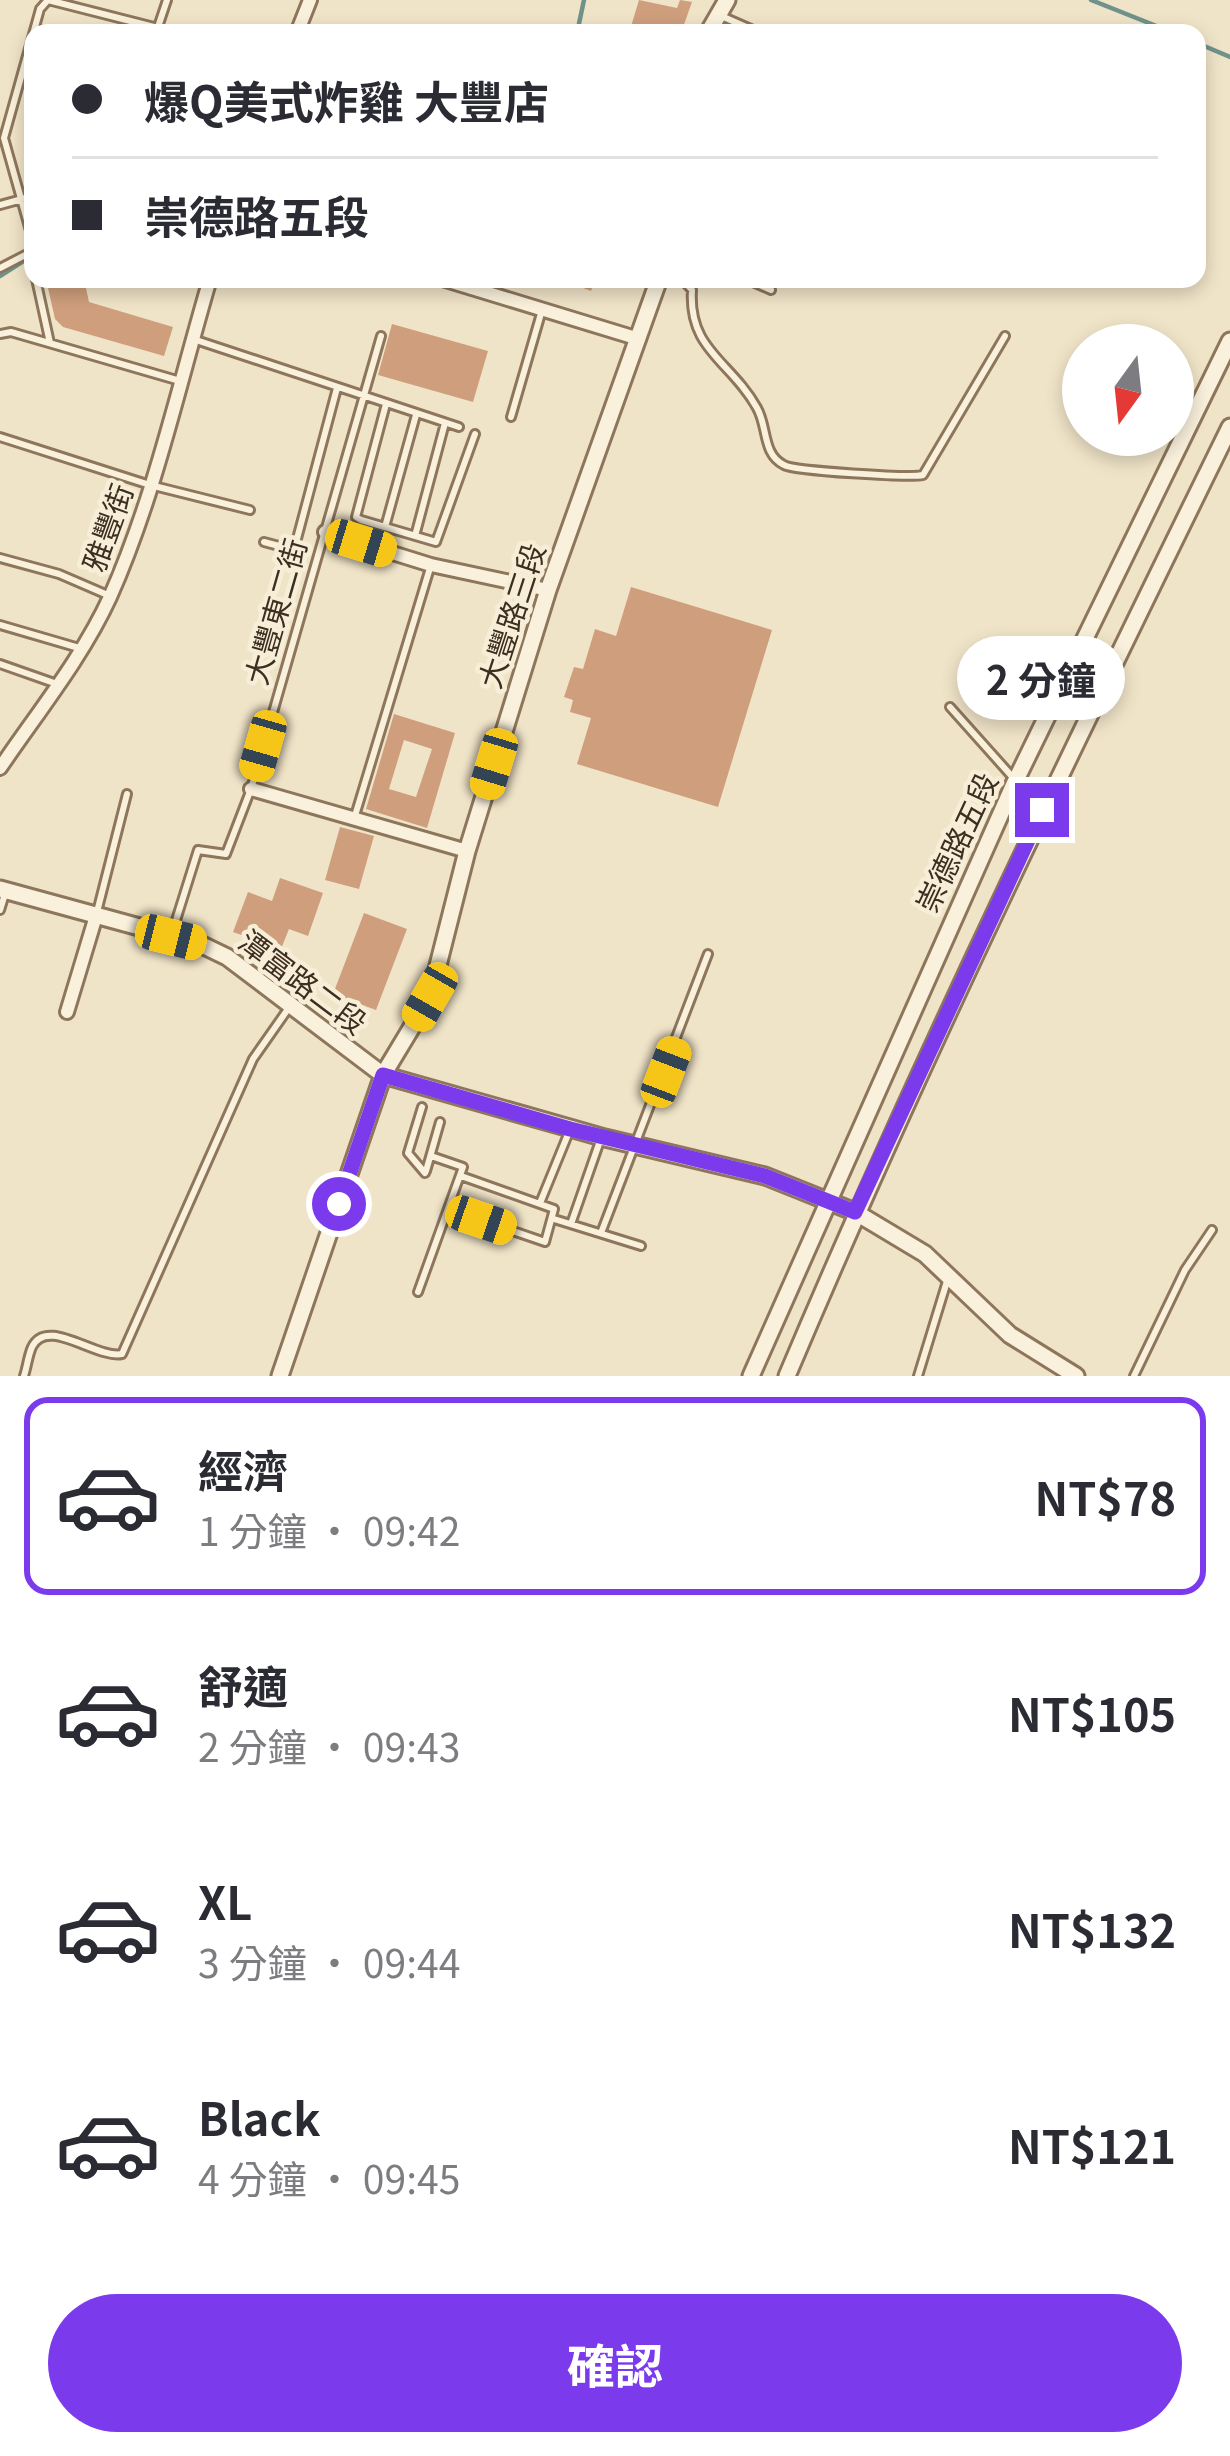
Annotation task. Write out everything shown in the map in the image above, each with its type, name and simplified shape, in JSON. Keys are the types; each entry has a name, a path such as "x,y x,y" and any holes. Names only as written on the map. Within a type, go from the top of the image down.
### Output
{"street":[{"name":"雅豐街","path":"0,768 82,649 110,596 150,485 207,288"},
{"path":"471,288 639,340"},
{"name":"大豐路三段","path":"280,1376 383,1075 430,997 467,851 548,590 656,288"},
{"name":"崇德路五段","path":"751,1376 825,1199 1014,784 1230,341"},
{"name":"崇德路五段","path":"787,1376 855,1212 1042,810 1230,428"},
{"path":"325,532 431,565 548,590"},
{"path":"251,789 467,851"},
{"name":"潭富路二段","path":"3,890 227,957 383,1075 570,1129 765,1176 855,1212 950,1275 1010,1335 1076,1376"},
{"path":"67,1012 96,916"}],"lane":[{"path":"36,24 48,0 135,24"},
{"path":"722,7 747,24"},
{"path":"24,66 4,138 24,210"},
{"path":"0,205 22,203"},
{"path":"38,288 50,343"},
{"path":"690,288 694,328 756,404 770,454 783,465 805,472 923,475 1005,335"},
{"path":"766,288 771,290"},
{"path":"511,417 542,310"},
{"path":"0,334 50,343 180,381"},
{"name":"大豐東二街","path":"171,937 198,850 226,854 251,789 381,336"},
{"path":"192,338 459,427"},
{"path":"265,542 295,550 337,388"},
{"path":"386,404 356,517 385,527 436,542 443,536 475,434"},
{"path":"385,527 416,414"},
{"path":"415,536 445,423"},
{"path":"0,436 150,485 250,510"},
{"path":"0,558 59,574 110,596"},
{"path":"353,822 431,565"},
{"path":"0,625 82,649"},
{"path":"0,664 57,684"},
{"path":"950,707 1042,810"},
{"path":"96,916 127,794"},
{"path":"0,910 3,890"},
{"path":"601,1233 631,1145 652,1108 709,954"},
{"path":"24,1376 33,1344 43,1335 53,1334 103,1355 122,1354 253,1059 290,1006"},
{"path":"422,1107 408,1153 425,1173 440,1122"},
{"path":"540,1203 570,1129"},
{"path":"571,1224 601,1137"},
{"path":"418,1292 464,1167 431,1156"},
{"path":"449,1209 545,1242 554,1219 554,1209 461,1176"},
{"path":"554,1219 641,1246"},
{"path":"1134,1376 1185,1270 1212,1230"},
{"path":"918,1376 950,1275"}],"building":[{"path":"639,0 677,8 680,0 692,2 684,24 632,24"},
{"path":"48,288 86,288 89,302 173,327 164,356 63,327 55,319"},
{"path":"392,324 488,351 473,402 378,375"},
{"path":"631,587 772,630 718,807 577,764 591,718 570,712 573,700 564,697 574,667 583,669 595,629 616,636"},
{"path":"394,714 455,733 427,828 366,809","holes":["404,740 432,749 416,797 389,789"]},
{"path":"340,827 374,836 359,889 325,880"},
{"path":"280,878 323,893 308,936 289,929 281,949 233,932 248,892 272,901"},
{"path":"364,913 407,929 376,1010 333,994"}],"waterway":[{"path":"579,24 584,0"},
{"path":"1091,0 1151,24"},
{"path":"1206,47 1230,57"},
{"path":"0,276 24,261"}],"route":[{"path":"339,1204 383,1075 570,1129 765,1176 855,1212 1042,810"}]}
